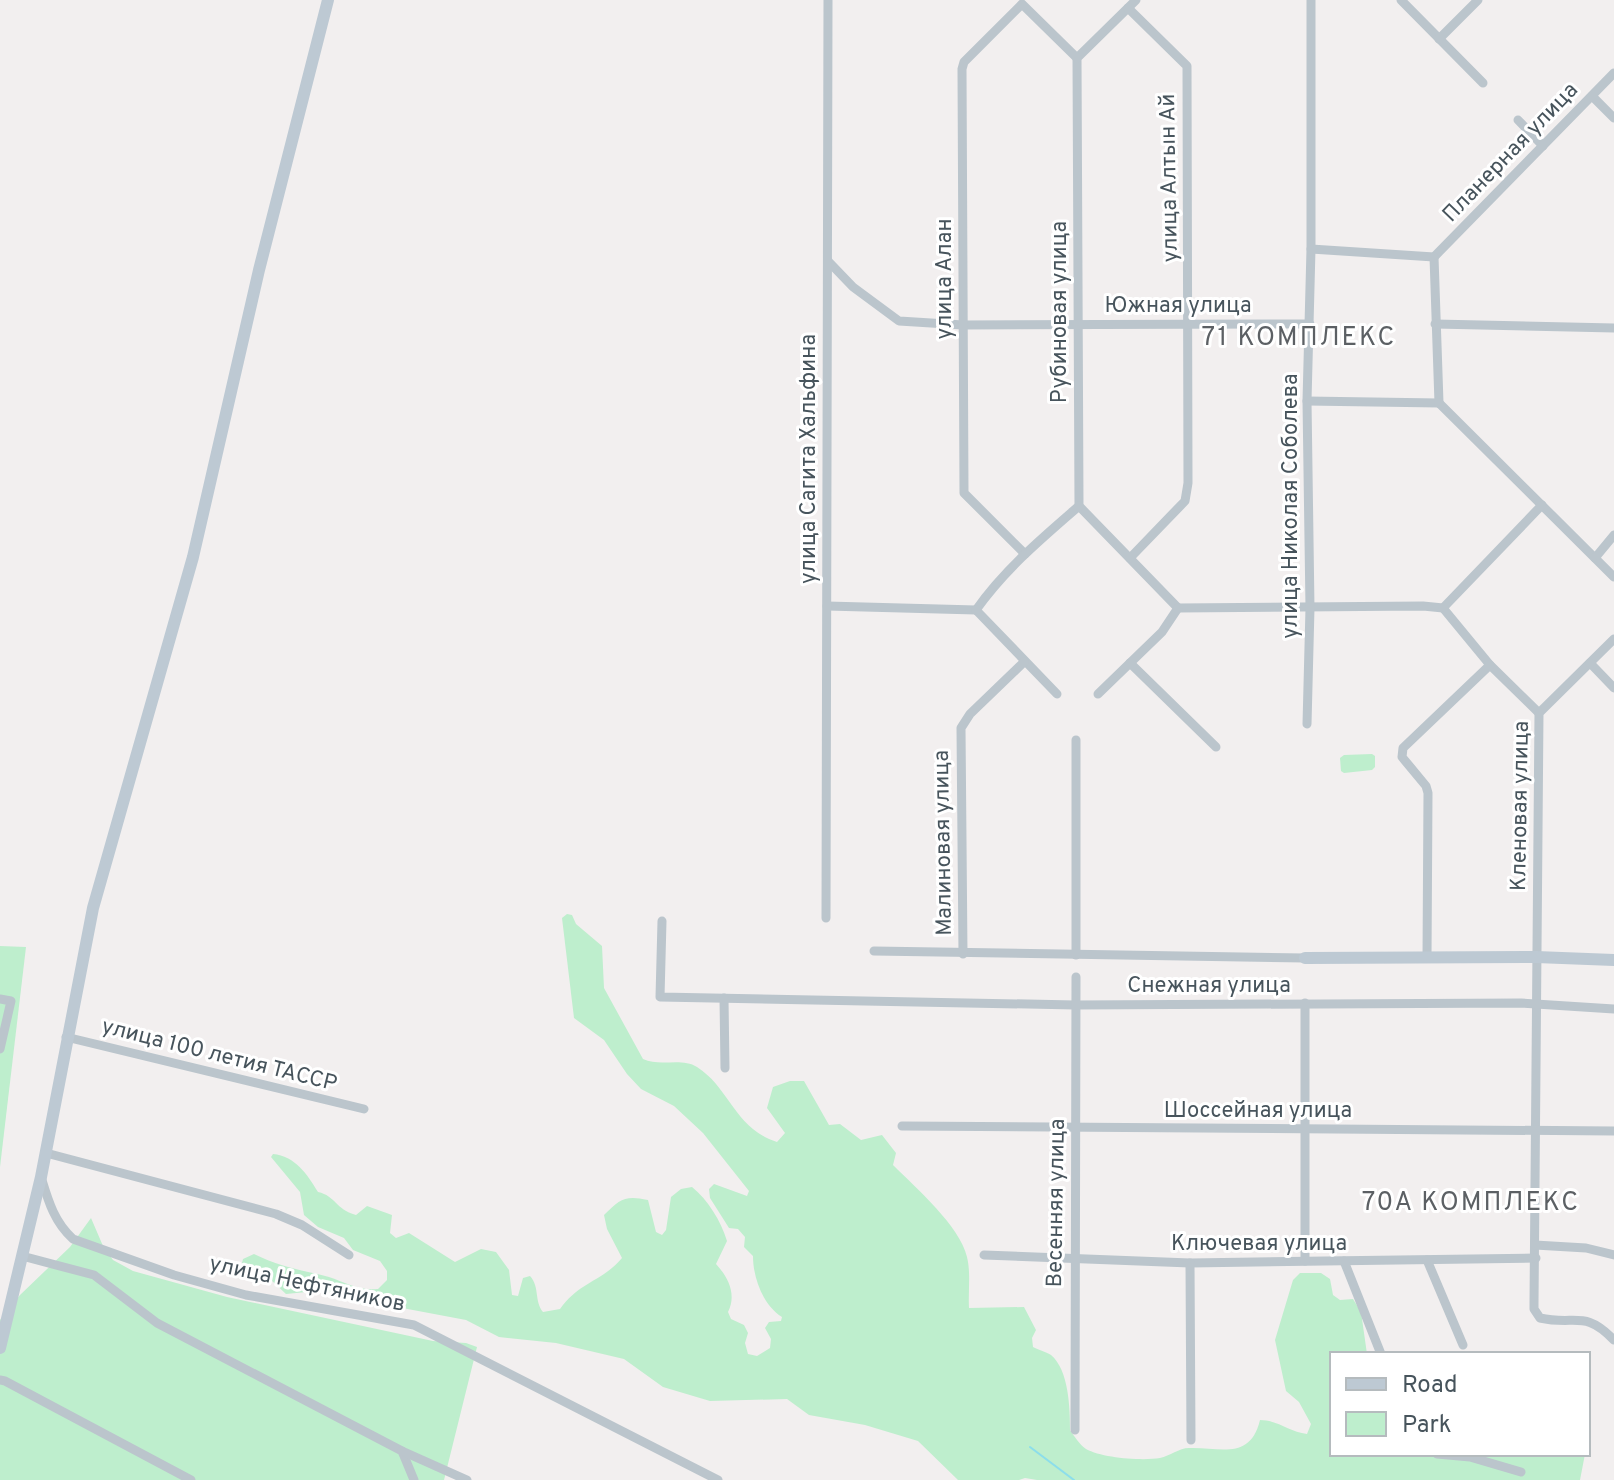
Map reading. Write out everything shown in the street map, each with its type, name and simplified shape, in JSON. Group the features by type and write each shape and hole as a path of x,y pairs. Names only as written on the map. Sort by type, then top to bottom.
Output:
{"street":[{"path":"0,1348 41,1177 93,908 193,557 259,270 328,0"},
{"name":"улица Сагита Хальфина","path":"826,918 828,0"},
{"name":"улица Николая Соболева","path":"1307,724 1311,0"},
{"path":"1401,0 1483,83"},
{"path":"1439,39 1478,0"},
{"name":"улица Алан","path":"1025,554 964,493 962,69 964,62 1022,4 1077,58"},
{"path":"1077,58 1132,4"},
{"name":"улица Алтын Ай","path":"1130,558 1185,501 1188,483 1189,325 1187,66 1132,4"},
{"name":"Рубиновая улица","path":"1077,58 1079,506"},
{"name":"Планерная улица","path":"1434,257 1614,73"},
{"path":"1592,96 1614,118"},
{"path":"1518,120 1543,146"},
{"path":"1311,249 1434,257 1439,403 1614,577"},
{"name":"Южная улица","path":"828,261 853,287 899,321 963,325 1310,324"},
{"path":"1435,324 1614,328"},
{"path":"1307,401 1439,403"},
{"path":"1443,608 1542,505"},
{"path":"976,610 1025,554 1079,506 1178,608 1443,608 1490,665 1539,713"},
{"path":"1595,558 1614,535"},
{"path":"827,606 976,610 1057,694"},
{"path":"1098,694 1162,632 1178,608"},
{"name":"Кленовая улица","path":"1614,639 1539,713 1534,1303 1537,1314 1545,1319 1586,1319 1603,1328 1614,1340"},
{"name":"Малиновая улица","path":"963,954 961,728 970,714 1024,662"},
{"path":"1130,663 1216,747"},
{"path":"1590,663 1614,688"},
{"path":"1427,957 1428,793 1426,786 1402,757 1403,748 1490,665"},
{"path":"1076,740 1076,955"},
{"name":"Снежная улица","path":"662,921 660,997 1075,1005 1536,1004 1614,1009"},
{"path":"874,951 1614,960"},
{"name":"Весенняя улица","path":"1075,1430 1076,977"},
{"path":"724,998 725,1068"},
{"path":"0,999 11,1001 0,1049"},
{"path":"1305,1003 1305,1261"},
{"name":"улица 100 летия ТАССР","path":"66,1037 364,1109"},
{"name":"Шоссейная улица","path":"902,1126 1614,1131"},
{"path":"46,1153 276,1214 302,1225 349,1255"},
{"name":"улица Нефтяников","path":"41,1177 51,1209 73,1239 174,1275 246,1295 414,1325 718,1480"},
{"path":"1535,1245 1586,1248 1614,1255"},
{"name":"Ключевая улица","path":"984,1255 1190,1263 1536,1262"},
{"path":"22,1256 94,1275 157,1323 402,1451 467,1480"},
{"path":"1427,1260 1463,1345"},
{"path":"1344,1261 1380,1352"},
{"path":"1190,1263 1191,1440"},
{"path":"0,1380 191,1480"},
{"path":"402,1451 414,1480"},
{"path":"1459,1456 1521,1472"},
{"path":"692,1480 697,1470"}],"green space":[{"path":"1344,755 1375,756 1375,767 1372,770 1341,771 1340,758"},
{"path":"572,915 576,924 602,946 604,988 643,1059 697,1067 717,1086 741,1118 763,1136 777,1142 785,1133 767,1108 773,1087 790,1081 804,1081 829,1125 840,1124 861,1140 882,1135 896,1153 893,1165 936,1208 963,1245 969,1269 969,1308 1024,1307 1036,1330 1032,1338 1033,1347 1051,1355 1062,1370 1070,1430 1086,1449 1112,1457 1143,1459 1160,1458 1185,1448 1232,1449 1249,1442 1260,1420 1307,1434 1311,1424 1299,1402 1286,1391 1275,1340 1293,1280 1300,1273 1321,1273 1330,1279 1333,1295 1340,1300 1353,1299 1361,1312 1367,1352 1330,1352 1330,1456 1585,1456 1580,1480 958,1480 918,1441 865,1425 809,1415 787,1399 710,1401 663,1387 624,1359 556,1343 499,1337 466,1320 397,1307 360,1304 327,1290 286,1294 270,1279 253,1278 241,1267 243,1259 254,1254 359,1288 378,1289 387,1280 387,1271 380,1261 353,1250 344,1238 318,1227 304,1215 300,1192 271,1157 273,1154 294,1162 318,1192 329,1196 349,1212 356,1215 367,1206 392,1215 390,1233 396,1238 409,1233 455,1262 481,1249 496,1252 509,1270 512,1295 518,1296 523,1278 530,1276 543,1312 560,1309 575,1293 622,1258 607,1229 604,1215 614,1205 628,1198 648,1200 656,1232 662,1235 666,1230 671,1197 681,1189 692,1187 713,1211 727,1241 716,1264 730,1286 732,1299 728,1312 731,1319 744,1325 748,1333 745,1343 748,1354 757,1356 770,1348 771,1339 765,1328 769,1322 781,1321 782,1317 769,1306 760,1290 753,1256 744,1247 745,1237 738,1229 729,1228 710,1198 709,1189 714,1184 747,1196 749,1191 703,1133 674,1106 641,1089 604,1040 574,1018 562,918"},
{"path":"0,946 26,947 0,1167"},
{"path":"91,1218 113,1260 133,1271 227,1297 433,1341 466,1343 477,1347 444,1480 0,1480 0,1320 20,1295 70,1247"}],"waterway":[{"path":"1030,1447 1074,1480"}],"district":[{"name":"71 КОМПЛЕКС","path":"1299,338"},
{"name":"70А КОМПЛЕКС","path":"1471,1203"}]}
